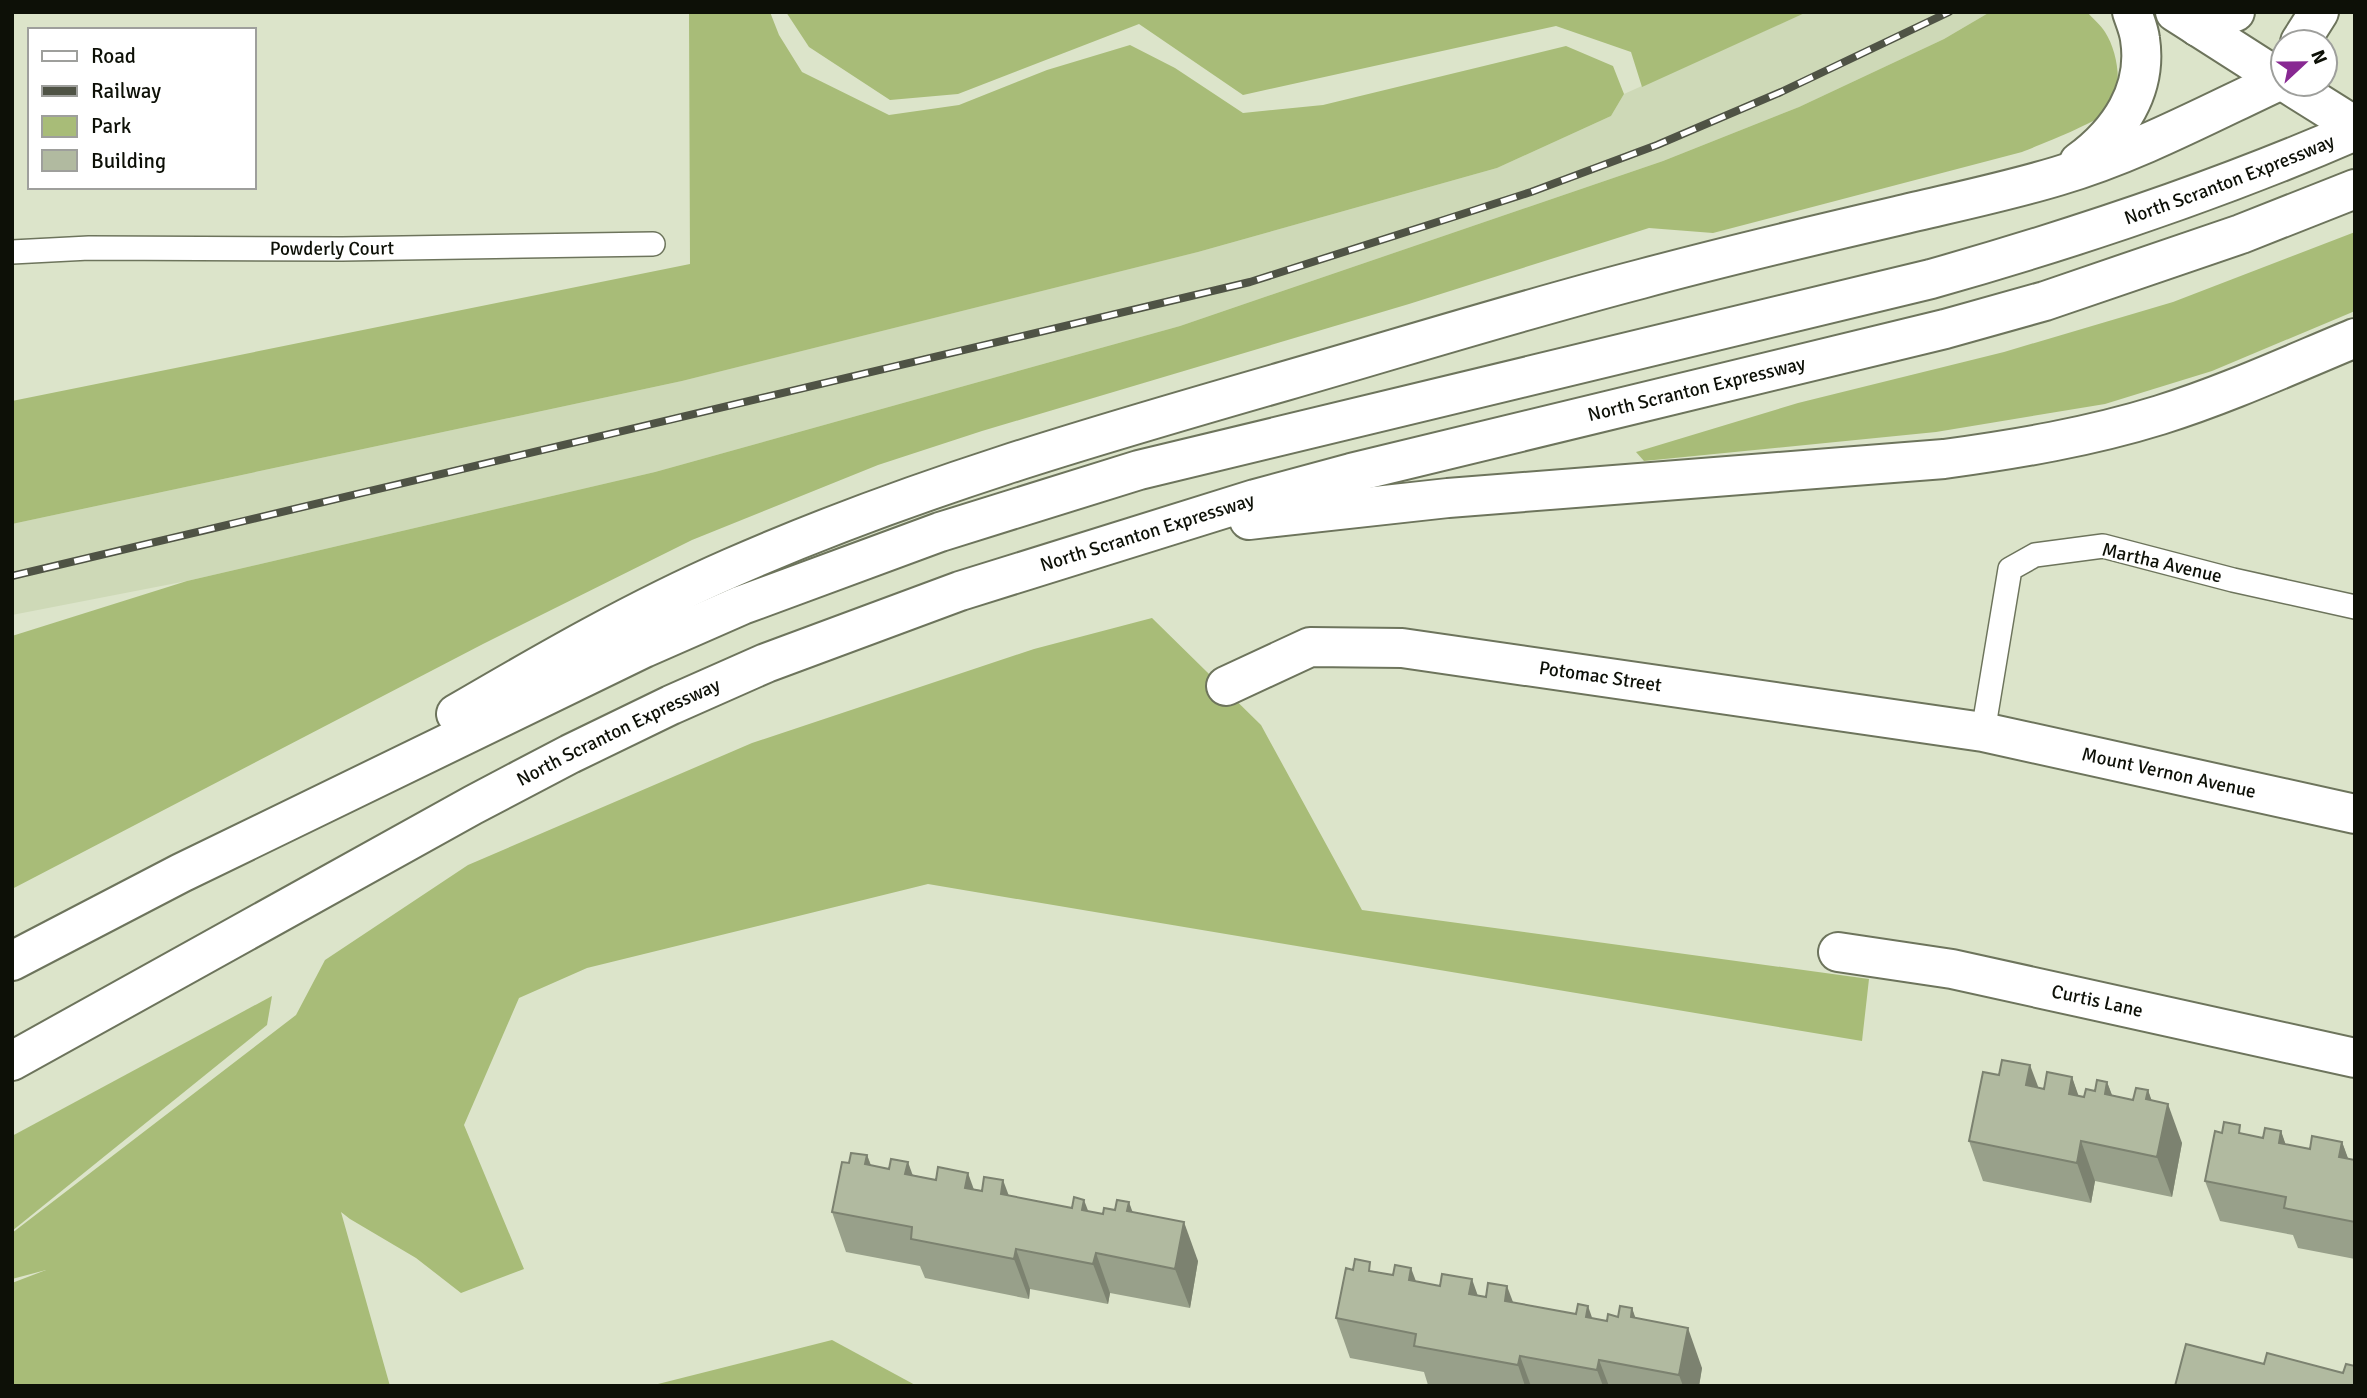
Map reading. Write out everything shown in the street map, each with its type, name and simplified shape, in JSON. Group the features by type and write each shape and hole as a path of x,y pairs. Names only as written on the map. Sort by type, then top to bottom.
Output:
{"main road":[{"path":"2059,176 2109,136 2126,114 2136,93 2141,63 2140,39 2132,12"},
{"path":"2186,20 2235,12"},
{"path":"2309,28 2319,12"},
{"path":"2186,20 2269,71"},
{"path":"181,873 562,652 642,610 814,532 909,496 1111,430 1620,284 2059,176 2151,141 2269,87"},
{"path":"2310,98 2355,129"},
{"name":"North Scranton Expressway","path":"12,961 181,873 644,648 742,606 940,531 1139,470 1931,279 2029,251 2214,190 2355,129"},
{"name":"North Scranton Expressway","path":"12,1061 570,754 766,663 924,604 1059,559 1255,499 1351,473 2007,312 2242,234 2351,190"},
{"path":"1156,531 1447,498 1944,459 2015,450 2090,435 2160,415 2231,390 2355,338"},
{"name":"Potomac Street","path":"1226,686 1310,647 1402,648 1983,732"},
{"name":"Mount Vernon Avenue","path":"1983,732 2355,814"},
{"name":"Curtis Lane","path":"1838,952 1952,969 2355,1058"}],"lane":[{"name":"Powderly Court","path":"12,252 89,248 342,249 653,244"},
{"name":"Martha Avenue","path":"1983,732 2010,569 2035,555 2103,546 2233,580 2355,607"}],"shaded area":[{"path":"1807,12 1990,12 1944,39 1799,107 1663,161 1180,326 655,472 187,581 12,615 12,524 682,381 1198,252 1497,168 1611,116 1624,94"}],"green space":[{"path":"689,12 770,12 779,35 802,72 889,115 959,105 1047,70 1130,45 1175,68 1243,113 1323,105 1566,46 1613,66 1624,94 1611,116 1497,168 1198,252 682,381 12,524 12,401 690,264"},
{"path":"786,12 1807,12 1642,87 1631,52 1556,26 1243,95 1139,24 958,94 890,100 809,47"},
{"path":"1990,12 2087,12 2110,40 2116,60 2117,92 2109,110 2082,127 2022,152 1713,233 1649,228 1409,304 982,431 878,465 692,540 483,644 12,889 12,636 187,581 655,472 1180,326 1663,161 1799,107 1944,39"},
{"path":"2355,232 2355,311 2212,371 2105,404 1936,432 1644,461 1636,452 1798,403 2004,352 2173,302"},
{"path":"1152,618 1261,725 1362,910 1869,979 1862,1041 928,884 587,968 519,998 464,1125 524,1269 461,1293 416,1258 341,1212 390,1386 12,1386 12,1283 46,1270 12,1279 12,1233 296,1015 325,960 468,865 752,743 1034,649"},
{"path":"272,996 267,1025 12,1231 12,1136"},
{"path":"832,1340 917,1386 650,1386"}],"building":[{"path":"2002,1060 2030,1065 2026,1085 2044,1089 2047,1072 2072,1077 2069,1094 2084,1097 2086,1089 2095,1091 2097,1080 2107,1082 2105,1094 2133,1100 2136,1088 2148,1090 2146,1099 2168,1104 2157,1157 2081,1141 2077,1163 1969,1141 1983,1072 1999,1075"},
{"path":"2224,1122 2240,1125 2239,1133 2263,1138 2265,1128 2281,1131 2279,1143 2310,1149 2312,1136 2342,1142 2339,1157 2355,1160 2355,1222 2284,1208 2286,1197 2205,1181 2215,1131 2222,1133"},
{"path":"851,1153 867,1155 865,1164 889,1169 891,1159 908,1162 905,1174 936,1180 938,1167 968,1173 965,1188 982,1191 984,1177 1003,1180 1001,1194 1072,1208 1074,1197 1084,1200 1082,1210 1103,1214 1104,1208 1115,1210 1117,1200 1129,1202 1127,1211 1184,1222 1175,1269 1096,1253 1093,1264 1016,1249 1014,1259 911,1239 912,1227 832,1212 842,1162 849,1163"},
{"path":"1355,1259 1370,1262 1369,1271 1393,1275 1395,1265 1411,1268 1409,1280 1440,1286 1442,1274 1472,1279 1469,1294 1486,1297 1488,1283 1507,1286 1505,1301 1576,1314 1578,1304 1588,1306 1586,1317 1607,1321 1608,1314 1618,1317 1620,1306 1632,1308 1631,1317 1688,1328 1679,1375 1599,1360 1597,1370 1520,1356 1518,1365 1414,1346 1416,1334 1336,1318 1346,1268 1353,1270"},
{"path":"2186,1344 2264,1364 2267,1353 2343,1373 2346,1364 2355,1366 2355,1386 2175,1386"}],"railway":[{"path":"12,576 1250,282 1531,192 1657,145 1781,92 1949,12"}]}
